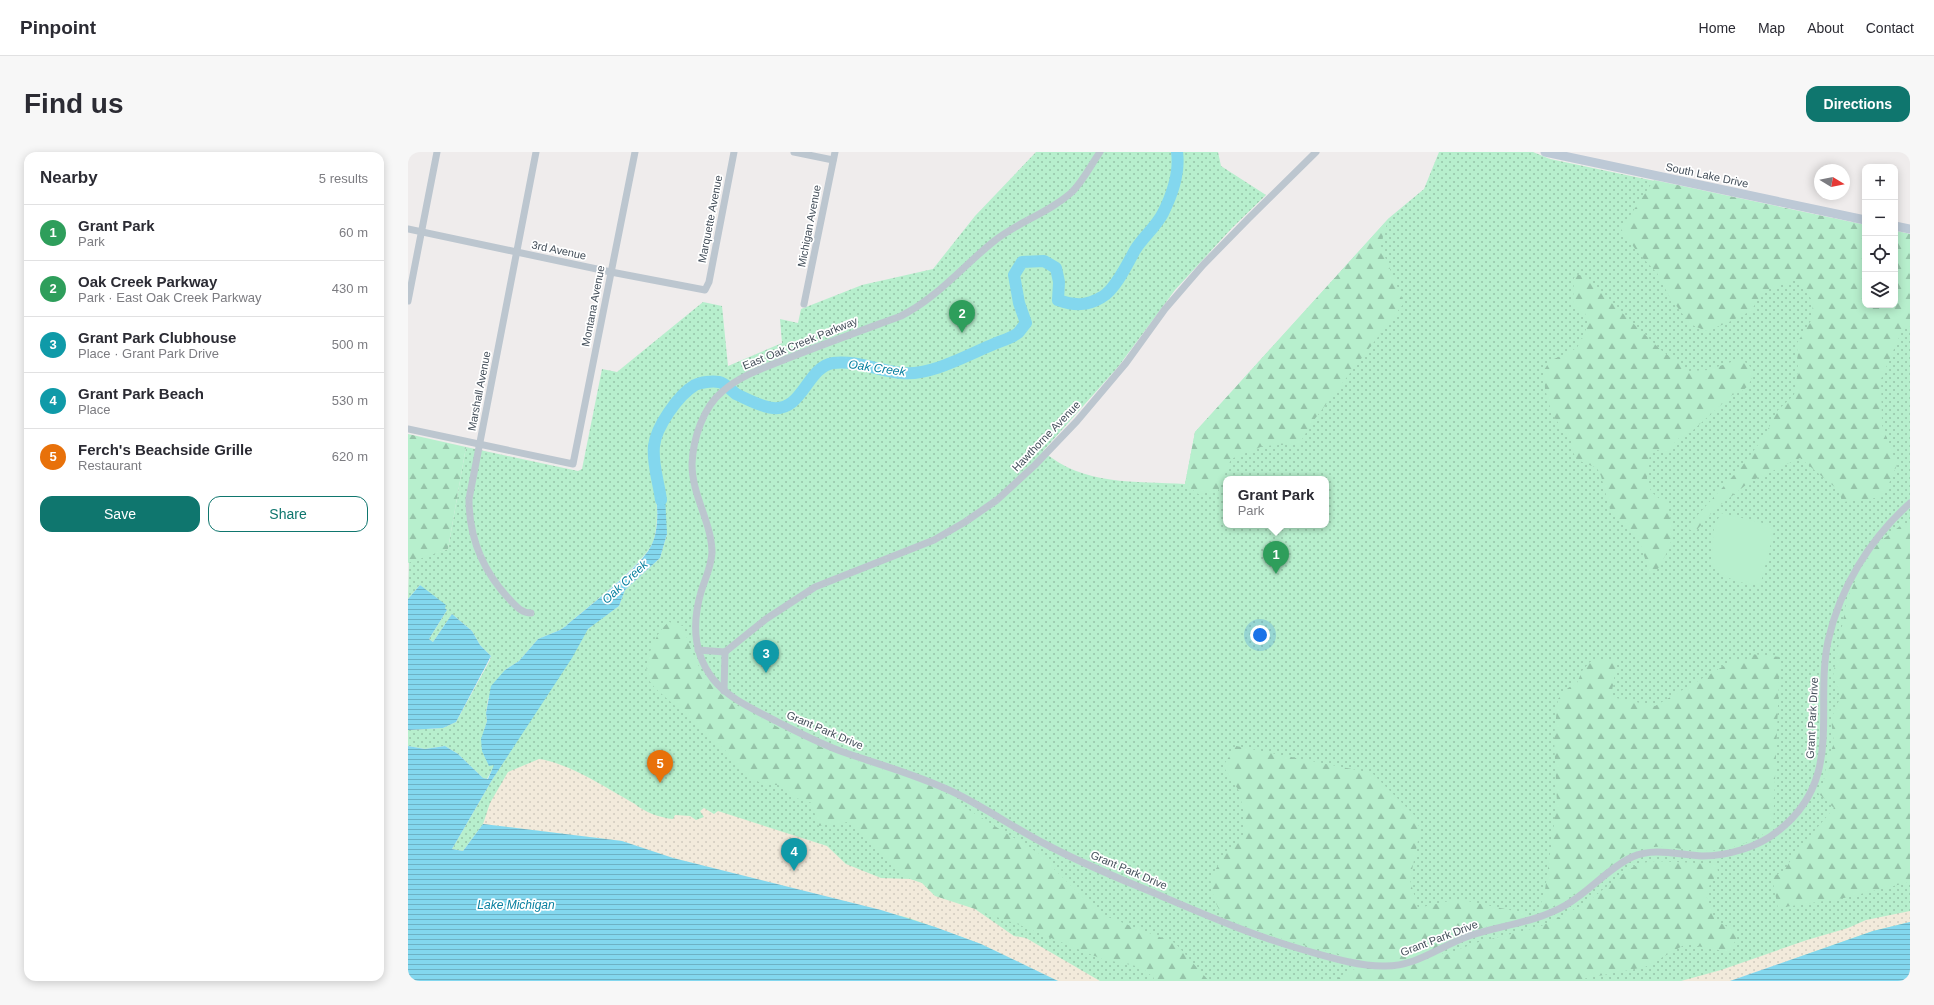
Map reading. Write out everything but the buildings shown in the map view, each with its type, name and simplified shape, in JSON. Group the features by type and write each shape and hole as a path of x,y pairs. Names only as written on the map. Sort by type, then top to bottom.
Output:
{"street":[{"path":"408,301 437,152"},
{"name":"Marshall Avenue","path":"531,613 520,610 497,585 480,558 471,527 469,499 536,152"},
{"name":"Montana Avenue","path":"480,445 573,464 635,152"},
{"name":"Marquette Avenue","path":"706,290 734,152"},
{"path":"794,152 833,160"},
{"name":"Michigan Avenue","path":"804,304 835,152"},
{"name":"East Oak Creek Parkway","path":"724,691 713,680 698,650 695,619 711,562 712,546 693,482 693,449 696,437 707,412 720,392 737,381 767,367 901,316 922,305 994,241 1011,229 1055,205 1068,195 1083,178 1100,152"},
{"name":"Hawthorne Avenue","path":"725,652 766,619 815,587 934,540 997,500 1035,466 1077,421 1126,363 1165,309 1203,265 1316,152"},
{"name":"South Lake Drive","path":"1547,152 1862,219"},
{"path":"1898,227 1910,229"},
{"name":"3rd Avenue","path":"408,229 611,272 706,290"},
{"path":"408,429 480,445"},
{"name":"Grant Park Drive","path":"724,691 749,707 829,746 938,785 991,811 1044,844 1236,928 1279,943 1364,964 1389,966 1404,964 1474,934 1518,924 1541,917 1563,907 1630,858 1655,852 1702,856 1720,854 1742,849 1777,832 1800,808 1811,791 1819,772 1823,754 1825,661 1831,632 1844,593 1858,565 1874,541 1891,520 1910,503"},
{"path":"698,650 725,652 724,691"}],"green space":[{"path":"1036,152 1218,152 1221,166 1266,195 1232,228 1175,290 1118,367 1043,451 1058,462 1092,476 1110,480 1185,484 1195,432 1389,218 1424,189 1439,152 1533,152 1550,159 1862,224 1862,308 1898,308 1898,232 1910,234 1910,922 1761,969 1730,981 1058,981 981,944 881,910 673,858 622,841 483,824 463,851 452,849 492,780 588,629 619,606 625,590 660,558 667,534 655,484 657,521 653,542 648,551 627,573 566,626 538,639 519,661 505,670 488,699 486,713 487,721 484,730 495,765 487,779 483,778 458,754 445,746 425,749 408,746 408,730 443,728 456,722 491,656 480,645 472,631 452,614 433,642 429,639 447,610 420,585 408,599 409,561 448,549 466,447 578,471 582,469 602,369 617,372 703,302 722,306 728,366 782,343 780,319 798,323 801,309 862,285 933,269 975,216"},
{"path":"1654,180 1862,224 1862,308 1898,308 1898,232 1910,234 1910,327 1904,326 1881,379 1882,425 1897,465 1883,497 1843,502 1837,489 1800,458 1751,481 1714,510 1695,532 1686,528 1742,466 1764,437 1778,410 1794,395 1798,370 1797,343 1812,319 1813,301 1796,280 1763,291 1751,311 1727,323 1706,331 1690,324 1669,296 1657,273 1638,253 1621,229"},
{"path":"1389,218 1380,245 1404,303 1314,420 1299,444 1263,446 1231,459 1218,491 1198,494 1185,484 1195,432"},
{"path":"1577,275 1583,275 1661,350 1689,371 1708,370 1737,360 1747,363 1752,369 1752,378 1748,386 1741,392 1732,395 1691,432 1676,440 1670,453 1657,450 1651,452 1647,469 1647,480 1651,491 1668,505 1672,532 1672,538 1668,551 1655,571 1649,571 1640,543 1630,529 1611,513 1601,476 1597,468 1577,460 1572,450 1571,441 1552,414 1545,389 1544,370 1550,361 1577,348 1588,325 1585,313 1576,311 1573,304 1574,278"},
{"path":"408,434 466,447 448,549 408,563"},
{"path":"1721,513 1771,525 1774,531 1760,586 1739,582 1721,575 1711,561 1714,527"},
{"path":"1904,523 1910,525 1910,882 1844,898 1778,908 1772,877 1784,871 1794,855 1834,808 1818,793 1823,783 1827,762 1834,743 1831,719 1841,696 1833,676 1847,599 1861,568 1878,543"},
{"path":"669,622 683,626 693,654 704,675 718,692 730,701 788,732 836,753 868,765 913,778 941,790 956,802 1048,859 1054,869 1100,914 1175,943 1209,981 1153,981 1154,978 1141,967 1102,959 1017,924 935,896 922,883 910,879 900,871 848,822 818,826 812,803 796,798 788,790 778,785 765,785 749,777 736,767 727,752 650,682 647,677 647,662 649,654 656,638 664,626"},
{"path":"1751,654 1780,657 1773,828 1757,838 1741,845 1714,851 1697,851 1663,847 1638,850 1618,860 1570,897 1538,913 1545,890 1557,803 1554,737 1558,699 1568,688 1577,683 1582,671 1590,662 1598,660 1615,660 1616,667 1611,697 1655,706 1734,660 1750,660"},
{"path":"1236,746 1372,773 1416,817 1420,830 1410,880 1418,908 1458,899 1524,913 1521,920 1492,925 1458,936 1443,950 1442,953 1445,955 1475,943 1539,927 1586,903 1629,869 1642,863 1655,861 1717,864 1718,873 1710,884 1706,895 1715,920 1735,931 1737,938 1729,952 1686,944 1645,967 1572,981 1334,981 1348,971 1358,968 1342,955 1288,941 1223,918 1214,899 1210,878 1227,852 1244,838 1245,818 1239,791 1223,766"}],"sand":[{"path":"539,759 551,761 575,771 601,784 643,810 658,816 673,819 675,815 690,816 696,820 704,817 700,811 704,808 714,814 718,811 827,846 846,864 881,878 910,879 922,883 935,896 975,909 1014,936 1026,938 1100,981 1058,981 981,944 909,918 673,858 622,841 483,824 490,803 508,772"},
{"path":"1910,911 1910,922 1873,931 1730,981 1681,981 1721,970 1807,940 1848,928 1866,920"}],"water":[{"name":"Lake Michigan","path":"655,484 660,485 665,495 667,534 660,558 625,590 619,606 588,629 572,658 492,780 452,849 463,851 483,824 622,841 673,858 881,910 935,927 981,944 1058,981 408,981 408,746 425,749 445,746 458,754 483,778 488,779 494,765 489,766 482,751 481,739 487,721 486,713 491,686 505,670 519,661 538,639 566,626 626,575 647,553 655,537 657,522"},
{"path":"420,585 446,605 445,608 447,610 429,639 433,642 452,614 472,631 480,645 491,656 456,722 443,728 408,730 408,599"},
{"path":"1910,922 1910,981 1730,981 1873,931"}],"waterway":[{"name":"Oak Creek","path":"661,500 654,460 654,446 656,438 663,421 669,412 682,396 695,385 707,382 721,383 726,385 736,394 759,404 773,408 783,407 791,403 817,372 824,366 833,363 842,362 859,364 902,373 925,371 949,364 1013,336 1018,333 1026,323 1019,303 1014,275 1022,262 1044,261 1056,268 1059,282 1058,300 1081,304 1091,302 1107,294 1125,269 1135,250 1157,223 1163,213 1176,176 1178,160 1177,152"}],"place":[{"name":"Oak Creek Parkway","path":"962,333"},
{"name":"Grant Park","path":"1276,574"},
{"name":"Grant Park Clubhouse","path":"766,673"},
{"name":"Ferch's Beachside Grille","path":"660,783"},
{"name":"Grant Park Beach","path":"794,871"}]}
